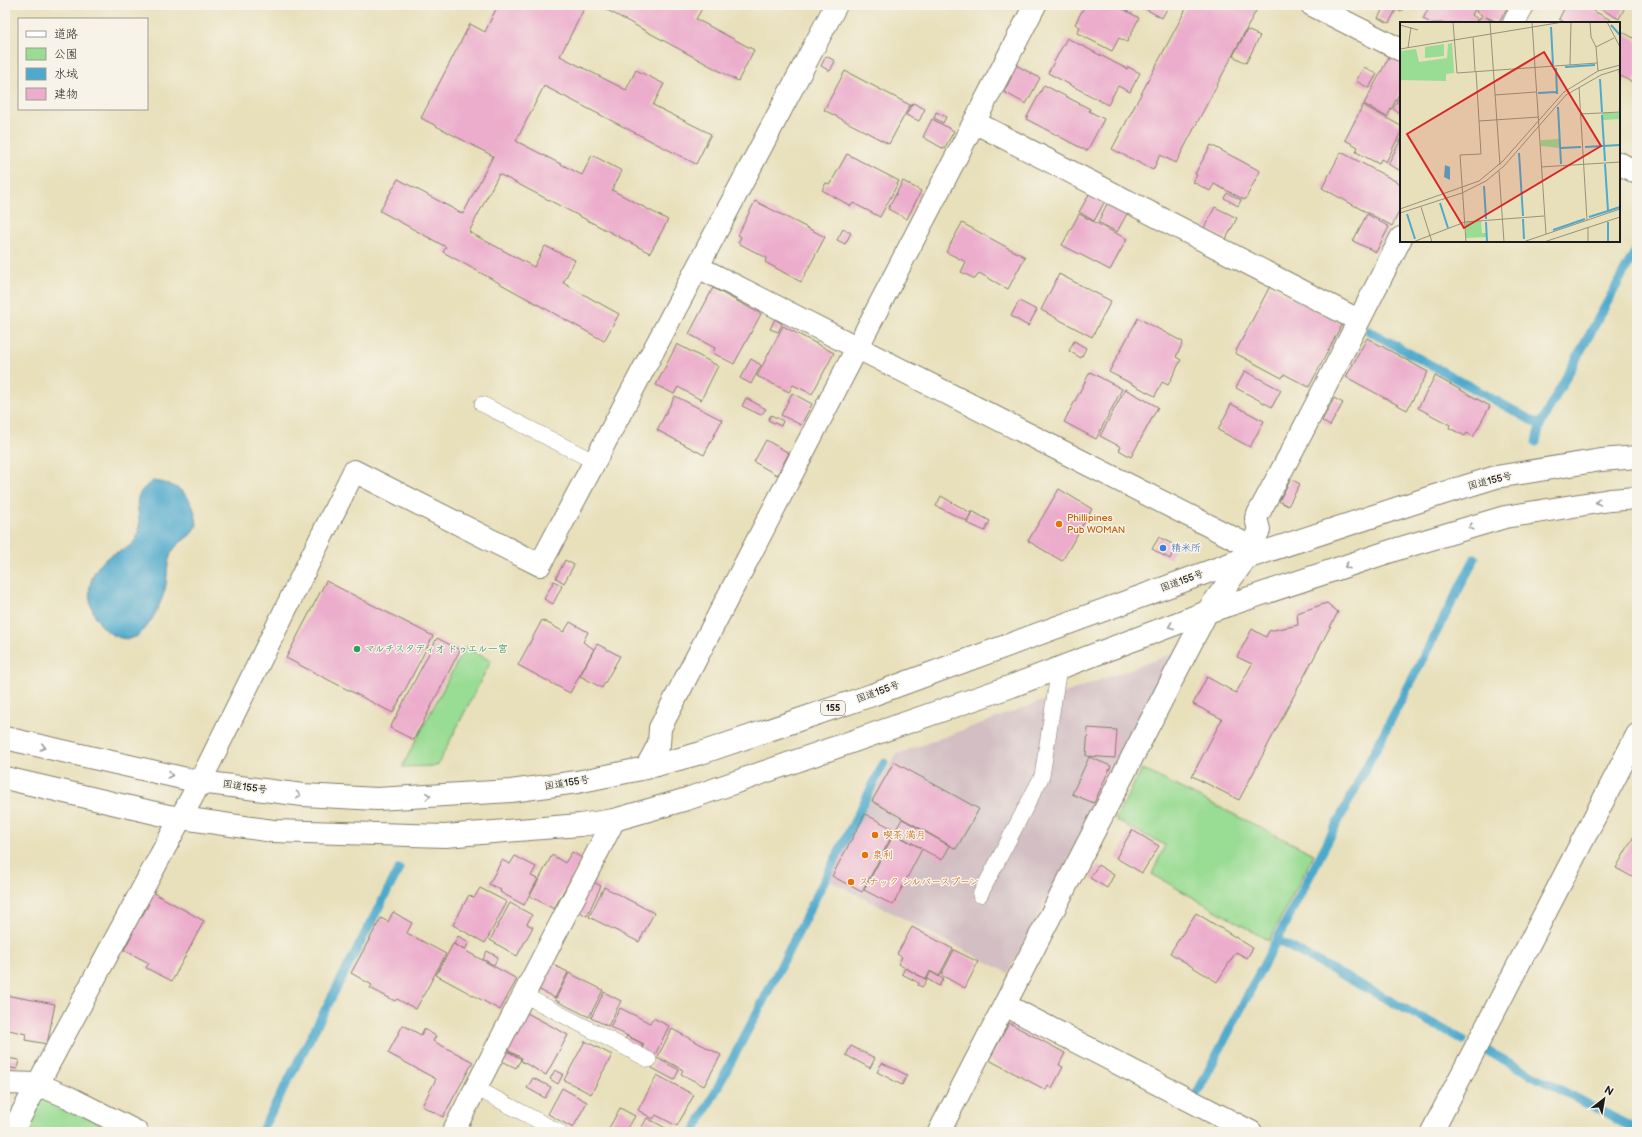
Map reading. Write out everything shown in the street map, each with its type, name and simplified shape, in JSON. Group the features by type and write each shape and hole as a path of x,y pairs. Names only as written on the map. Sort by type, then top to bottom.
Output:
{"main road":[{"path":"12,1132 182,818 354,471 540,566 836,5"},
{"path":"646,768 659,744 660,728 1035,5"},
{"path":"1312,5 1400,49"},
{"path":"1514,22 1523,5"},
{"path":"974,122 1358,320"},
{"path":"1620,164 1637,173"},
{"path":"940,1132 1207,612 1249,553 1259,530 1256,518 1300,436 1400,240"},
{"path":"698,267 857,347 1249,553"},
{"name":"国道155号","path":"5,738 200,782 302,795 377,799 511,791 577,782 646,768 701,753 872,695 1249,553 1496,477 1601,460 1637,457"},
{"path":"5,778 168,816 273,831 445,836 580,825 614,820 687,799 1012,686 1207,612 1394,550 1505,517 1610,500 1637,498"},
{"path":"1432,1132 1635,746"},
{"path":"453,1132 614,820"},
{"path":"1005,1005 1251,1132"},
{"path":"5,1083 37,1084 68,1097 137,1132"}],"lane":[{"path":"482,404 595,462"},
{"path":"980,895 1042,776 1058,668"},
{"path":"524,995 649,1060"},
{"path":"476,1088 559,1132"}],"shaded area":[{"path":"1177,652 1008,973 827,879 897,754"}],"green space":[{"path":"465,647 491,661 437,766 402,767"},
{"path":"1142,769 1314,854 1269,941 1152,874 1165,845 1115,820"},
{"path":"44,1094 118,1132 23,1132"}],"water":[{"path":"153,481 171,485 184,494 193,507 197,525 192,533 177,546 171,554 168,563 166,585 158,609 140,634 126,639 109,633 97,619 92,609 90,589 96,570 102,562 113,554 130,546 135,540 139,531 137,502 139,495 144,488"}],"building":[{"path":"498,5 586,5 560,56 626,90 636,70 664,84 653,105 711,134 696,164 544,86 516,141 582,175 592,155 622,171 612,190 668,220 650,253 499,174 469,232 534,267 545,246 575,260 563,283 619,314 604,341 443,252 446,247 380,211 398,179 463,214 493,156 421,118 470,24 485,32"},
{"path":"598,5 704,5 696,19 754,50 738,81"},
{"path":"1085,5 1116,5 1139,18 1127,42 1119,38 1112,51 1077,33 1080,27 1075,24"},
{"path":"1138,5 1169,5 1162,18"},
{"path":"1188,5 1259,5 1176,163 1160,155 1153,170 1112,149"},
{"path":"1385,5 1396,10 1389,23 1378,18"},
{"path":"1388,5 1405,5 1401,12"},
{"path":"1430,5 1477,5 1472,15 1478,19 1477,22 1429,22 1423,19"},
{"path":"1479,5 1508,6 1500,22 1486,17 1493,22 1478,22 1482,15 1476,12"},
{"path":"1566,5 1582,5 1611,20 1610,22 1564,22 1559,19"},
{"path":"1594,5 1626,5 1619,19"},
{"path":"1247,30 1260,36 1246,63 1233,56"},
{"path":"1620,31 1637,40 1637,76 1633,83 1621,76 1620,78"},
{"path":"1067,38 1127,69 1128,67 1140,73 1130,92 1118,86 1108,105 1048,73"},
{"path":"1390,55 1400,60 1400,92 1387,117 1364,104"},
{"path":"826,56 835,61 830,71 821,66"},
{"path":"1012,63 1040,78 1026,104 1004,92 1012,76 1006,73"},
{"path":"1364,67 1377,74 1369,88 1356,81"},
{"path":"845,71 910,105 889,144 824,110"},
{"path":"1044,85 1090,109 1089,111 1104,119 1087,151 1026,119"},
{"path":"1400,96 1400,113 1393,109"},
{"path":"913,103 925,109 919,121 906,115"},
{"path":"1363,105 1400,125 1400,134 1386,162 1381,159 1379,164 1356,152 1358,147 1345,140"},
{"path":"936,112 946,117 943,123 934,118"},
{"path":"932,119 954,131 944,149 923,137"},
{"path":"1400,141 1400,170 1388,164"},
{"path":"1211,145 1260,171 1245,200 1214,184 1210,191 1193,182 1197,175 1195,174"},
{"path":"1341,152 1400,183 1400,210 1392,226 1322,188"},
{"path":"847,154 899,181 880,217 853,203 851,206 822,190 826,183 830,184"},
{"path":"903,181 921,191 907,219 888,209"},
{"path":"1090,193 1105,201 1094,221 1079,212"},
{"path":"1227,193 1241,200 1238,206 1224,198"},
{"path":"755,201 825,237 801,282 765,262 767,258 738,243 741,237 738,235"},
{"path":"1108,202 1128,212 1117,232 1098,222"},
{"path":"1215,207 1237,218 1226,239 1204,228"},
{"path":"1079,214 1127,239 1110,270 1062,245"},
{"path":"1367,214 1389,227 1376,252 1353,241"},
{"path":"962,223 1025,257 1008,289 979,273 975,279 961,272 966,262 946,252"},
{"path":"843,229 851,233 845,244 837,240"},
{"path":"1059,274 1111,301 1092,337 1041,310"},
{"path":"1270,286 1342,324 1309,387 1284,374 1282,378 1235,353"},
{"path":"713,288 761,314 734,364 713,353 715,348 689,334"},
{"path":"1019,301 1037,310 1028,326 1011,316"},
{"path":"1138,318 1183,342 1176,357 1181,360 1168,385 1162,382 1155,396 1109,372"},
{"path":"775,319 782,324 778,332 770,329"},
{"path":"783,326 834,353 812,394 793,385 789,392 757,376"},
{"path":"1367,338 1428,372 1407,410 1346,377"},
{"path":"1074,341 1086,348 1081,358 1069,351"},
{"path":"677,344 718,366 701,400 678,387 674,394 656,385"},
{"path":"751,359 761,365 751,384 740,378"},
{"path":"1245,371 1281,390 1272,407 1236,388"},
{"path":"1090,372 1122,389 1096,439 1064,422"},
{"path":"1435,376 1490,406 1473,437 1467,433 1465,436 1449,428 1450,425 1418,408"},
{"path":"1125,389 1158,407 1131,457 1119,450 1121,447 1100,436"},
{"path":"792,393 812,404 801,425 781,415"},
{"path":"675,396 722,420 704,455 657,430"},
{"path":"746,398 766,409 761,415 742,406"},
{"path":"1334,398 1343,403 1330,426 1322,421"},
{"path":"1231,404 1264,421 1250,447 1218,430"},
{"path":"771,415 783,421 781,426 768,420"},
{"path":"766,440 789,453 777,475 754,462"},
{"path":"1291,479 1300,484 1288,506 1279,501"},
{"path":"1059,489 1092,509 1062,561 1028,541"},
{"path":"941,496 971,513 967,521 936,506"},
{"path":"972,511 990,521 985,531 967,523"},
{"path":"1159,537 1176,546 1170,559 1152,549"},
{"path":"565,560 574,565 564,583 556,578"},
{"path":"326,581 433,636 393,713 286,658"},
{"path":"554,581 562,586 553,604 544,599"},
{"path":"1327,603 1338,612 1239,800 1192,776 1222,719 1193,704 1207,677 1236,693 1252,664 1237,657 1252,629 1266,637 1269,631 1298,625 1297,613"},
{"path":"542,620 564,632 570,622 588,632 583,642 594,649 570,693 518,665"},
{"name":"マルチスタディオ ドゥエル一宮","path":"437,638 460,650 414,740 390,728"},
{"path":"597,644 620,656 602,688 580,676"},
{"path":"1088,728 1117,730 1115,758 1086,756"},
{"path":"1089,757 1111,766 1094,803 1072,794"},
{"path":"894,762 979,809 956,849 872,801"},
{"path":"865,814 895,830 862,892 832,876"},
{"path":"902,819 950,846 942,860 922,849 893,905 864,890 894,834 921,848 894,833"},
{"path":"1132,830 1159,846 1142,873 1116,858"},
{"path":"1637,831 1637,878 1636,879 1616,868"},
{"path":"572,852 582,858 554,909 530,896 552,855 565,863"},
{"path":"515,856 536,867 531,876 538,879 524,905 500,892 501,890 489,884 502,860 510,864"},
{"path":"1098,865 1114,875 1107,888 1090,878"},
{"path":"590,880 601,886 587,916 574,909"},
{"path":"604,887 654,913 639,942 589,917"},
{"path":"480,888 507,902 485,943 453,925 469,895 474,898"},
{"path":"152,892 204,921 172,981 146,968 149,963 124,950 133,933 126,929 134,914 141,918 149,904 146,902"},
{"path":"510,903 532,915 527,924 533,927 517,956 490,940"},
{"path":"393,912 412,923 407,933 446,954 416,1009 397,999 395,1001 370,988 372,985 351,973 381,918 388,922"},
{"path":"1196,913 1253,948 1247,958 1236,952 1217,982 1170,953"},
{"path":"912,927 953,949 939,976 930,971 926,979 898,964 902,957 897,954"},
{"path":"458,936 469,942 465,950 454,944"},
{"path":"453,944 517,979 500,1010 436,975"},
{"path":"954,950 978,962 965,988 941,975"},
{"path":"487,951 498,957 494,965 483,959"},
{"path":"549,963 568,972 555,998 536,988"},
{"path":"905,968 927,980 922,987 918,985 919,983 902,974"},
{"path":"931,972 943,979 939,986 927,979"},
{"path":"569,973 603,990 589,1017 555,1000"},
{"path":"604,992 621,1001 608,1026 591,1018"},
{"path":"5,995 55,1004 47,1044 25,1040 26,1034 5,1029"},
{"path":"620,1008 650,1023 653,1018 669,1026 654,1057 641,1050 644,1044 610,1027"},
{"path":"525,1012 568,1035 546,1075 521,1061 522,1058 505,1049"},
{"path":"1009,1023 1065,1053 1059,1065 1063,1067 1052,1088 1048,1085 1046,1090 989,1060"},
{"path":"403,1025 421,1035 424,1029 436,1036 433,1041 473,1062 443,1117 422,1106 436,1079 388,1053"},
{"path":"672,1029 721,1055 704,1086 681,1074 683,1070 658,1056"},
{"path":"627,1036 643,1044 639,1051 624,1043"},
{"path":"5,1038 9,1039 6,1054 5,1054"},
{"path":"585,1041 612,1055 591,1094 564,1080"},
{"path":"851,1046 875,1058 870,1068 846,1055"},
{"path":"507,1051 521,1059 516,1068 502,1061"},
{"path":"6,1058 19,1060 17,1069 5,1067"},
{"path":"657,1058 679,1070 674,1080 652,1068"},
{"path":"882,1063 907,1075 902,1085 877,1072"},
{"path":"555,1070 563,1074 558,1084 550,1079"},
{"path":"657,1075 694,1095 677,1126 656,1115 653,1119 638,1110"},
{"path":"533,1078 551,1087 545,1098 527,1088"},
{"path":"562,1088 587,1102 573,1128 548,1114"},
{"path":"620,1108 635,1116 626,1132 607,1132"},
{"path":"647,1118 673,1132 639,1132"}],"waterway":[{"path":"1536,442 1540,425 1637,248"},
{"path":"1369,331 1540,425"},
{"path":"1197,1093 1475,558"},
{"path":"694,1132 759,1009 884,763"},
{"path":"261,1132 399,869"},
{"path":"1277,940 1463,1040"},
{"path":"1481,1048 1637,1130"}],"place":[{"name":"Phillipines Pub WOMAN","path":"1059,524"},
{"name":"精米所","path":"1163,548"},
{"name":"マルチスタディオ ドゥエル一宮","path":"357,649"},
{"name":"喫茶 満月","path":"875,835"},
{"name":"泉利","path":"865,855"},
{"name":"スナック シルバースプーン","path":"851,882"}]}
